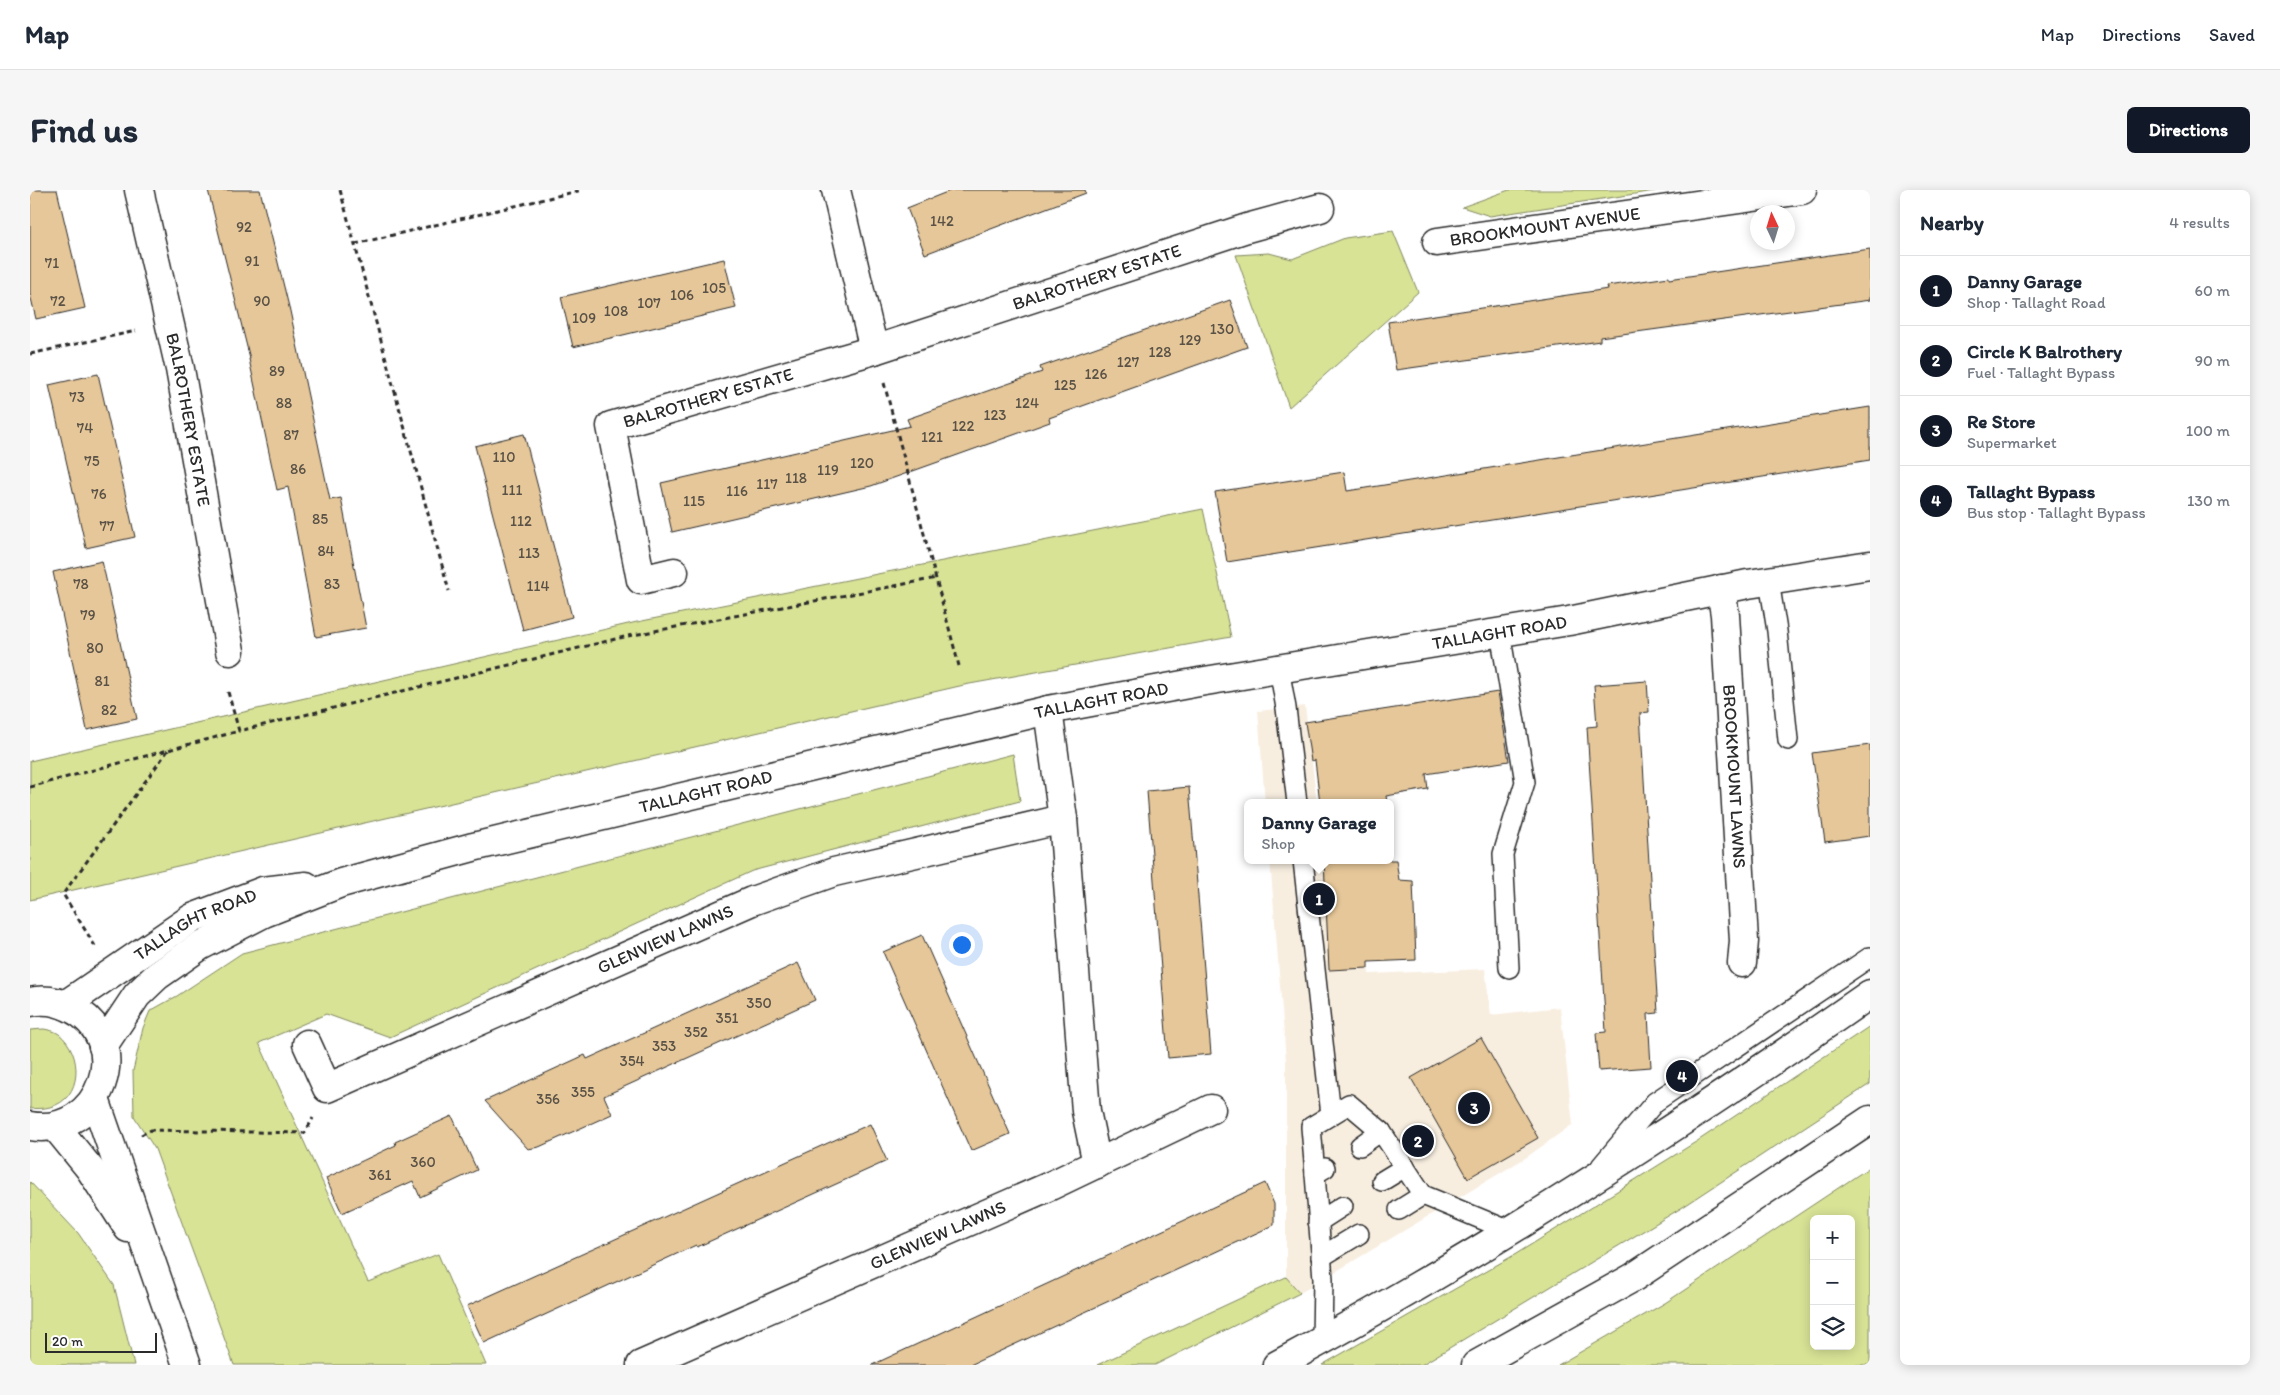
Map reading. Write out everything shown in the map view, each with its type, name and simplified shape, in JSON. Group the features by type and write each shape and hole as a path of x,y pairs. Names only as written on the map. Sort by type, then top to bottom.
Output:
{"street":[{"name":"BALROTHERY ESTATE","path":"138,190 180,369 230,651"},
{"path":"836,190 878,362"},
{"name":"BROOKMOUNT AVENUE","path":"1437,242 1802,190"},
{"name":"BALROTHERY ESTATE","path":"674,572 641,580 611,426 878,362 1248,228 1320,208"},
{"name":"TALLAGHT ROAD","path":"103,1046 137,995 157,976 200,946 264,913 341,883 473,847 1048,710 1279,668 1569,621 1721,589 1870,565"},
{"name":"BROOKMOUNT LAWNS","path":"1721,589 1725,615 1744,941 1742,963"},
{"path":"1048,710 1063,819 1086,1111 1097,1164"},
{"name":"GLENVIEW LAWNS","path":"308,1044 328,1088 752,901 834,872 1063,819"},
{"name":"TALLAGHT ROAD","path":"65,1005 192,918 263,890 341,883"},
{"path":"1277,1365 1322,1341 1510,1231 1794,1047 1870,994"},
{"path":"30,1002 40,1000 65,1005 77,1011 90,1022 103,1046 105,1068 102,1084 95,1099 82,1112 69,1121 43,1126"},
{"path":"95,1099 187,1365"},
{"name":"GLENVIEW LAWNS","path":"641,1365 1097,1164 1211,1109"},
{"path":"1476,1365 1634,1277 1870,1120"},
{"path":"43,1126 90,1169 113,1202 154,1271"}],"lane":[{"path":"1769,581 1777,631 1788,740"},
{"path":"1500,632 1525,782 1503,854 1510,968"},
{"path":"1279,668 1286,708 1297,799"},
{"path":"1303,864 1331,1115"},
{"path":"1587,1182 1655,1102 1870,957"},
{"path":"1322,1341 1324,1288 1318,1222 1320,1171 1311,1127 1349,1104 1381,1131 1423,1196 1510,1231"},
{"path":"1360,1146 1381,1131"},
{"path":"1382,1181 1405,1167"},
{"path":"1399,1210 1423,1196"},
{"path":"1318,1222 1343,1206"},
{"path":"1321,1257 1359,1234"}],"path":[{"path":"340,190 449,590"},
{"path":"355,244 582,190"},
{"path":"30,354 137,331"},
{"path":"878,362 959,666"},
{"path":"30,786 239,730 628,636 937,578"},
{"path":"228,692 239,730"},
{"path":"98,949 89,939 64,894 169,749"},
{"path":"137,1137 150,1130 305,1133"}],"shaded area":[{"path":"1305,706 1317,799 1265,799 1258,711"},
{"path":"1270,864 1363,864 1369,974 1485,969 1491,1015 1560,1007 1573,1124 1527,1157 1300,1293 1286,1277 1286,1061"}],"green space":[{"path":"1509,190 1661,190 1490,216 1462,207"},
{"path":"1393,231 1418,292 1289,407 1236,255 1269,253 1292,259 1345,238"},
{"path":"1203,509 1231,637 964,685 30,900 30,761 637,622"},
{"path":"1013,754 1020,801 752,871 390,1037 326,1014 259,1043 368,1282 438,1254 486,1365 234,1365 155,1149 134,1116 133,1071 143,1028 150,1011 177,996 242,953"},
{"path":"1870,1026 1870,1084 1683,1207 1421,1365 1322,1365 1516,1254 1699,1140"},
{"path":"44,1029 59,1034 67,1042 75,1063 76,1075 69,1095 61,1102 48,1108 30,1109 30,1030"},
{"path":"1870,1167 1870,1365 1558,1365 1665,1303"},
{"path":"30,1182 78,1233 114,1285 134,1365 30,1365"},
{"path":"1286,1277 1300,1293 1155,1365 1097,1365"}],"building":[{"path":"30,190 57,190 85,308 36,319 30,294"},
{"path":"208,190 260,190 290,311 330,500 341,498 366,628 316,637 288,487 277,490 250,359"},
{"path":"952,190 1085,190 1086,193 925,254 907,208"},
{"path":"1870,249 1870,300 1600,337 1600,341 1396,370 1388,322 1608,289 1607,286 1669,277 1669,279"},
{"path":"724,259 736,308 573,347 561,297"},
{"path":"1230,300 1247,347 1049,418 1050,422 871,486 672,532 661,483 910,426 907,419 1042,372 1040,367"},
{"path":"98,374 135,537 86,548 49,385"},
{"path":"1870,407 1870,460 1227,562 1215,492 1344,472 1347,491"},
{"path":"524,434 572,617 523,630 475,446"},
{"path":"102,561 137,719 87,730 53,572"},
{"path":"1647,681 1649,712 1640,713 1658,1013 1648,1014 1651,1067 1599,1071 1596,1033 1606,1032 1587,727 1597,726 1594,685"},
{"path":"1498,692 1509,761 1426,774 1428,789 1386,796 1386,799 1320,799 1315,760 1311,761 1305,722"},
{"path":"1870,745 1870,836 1825,842 1812,753"},
{"path":"1189,787 1211,1054 1168,1058 1147,791"},
{"path":"1394,860 1396,860 1399,880 1413,881 1416,960 1368,962 1368,968 1329,970 1324,864 1394,864"},
{"path":"922,935 1010,1134 971,1151 883,952"},
{"path":"798,963 815,1000 604,1096 612,1114 539,1147 528,1149 485,1101 585,1055 587,1059"},
{"path":"1481,1038 1538,1138 1468,1178 1411,1078"},
{"path":"452,1116 477,1170 420,1197 413,1181 342,1213 326,1178 396,1145 395,1142"},
{"path":"870,1124 887,1161 697,1247 696,1245 484,1343 467,1306"},
{"path":"1265,1183 1274,1204 1274,1225 970,1365 872,1365"}],"place":[{"name":"Danny Garage","path":"1319,899"},
{"name":"Tallaght Bypass","path":"1682,1076"},
{"name":"Re Store","path":"1474,1108"},
{"name":"Circle K Balrothery","path":"1418,1141"}]}
